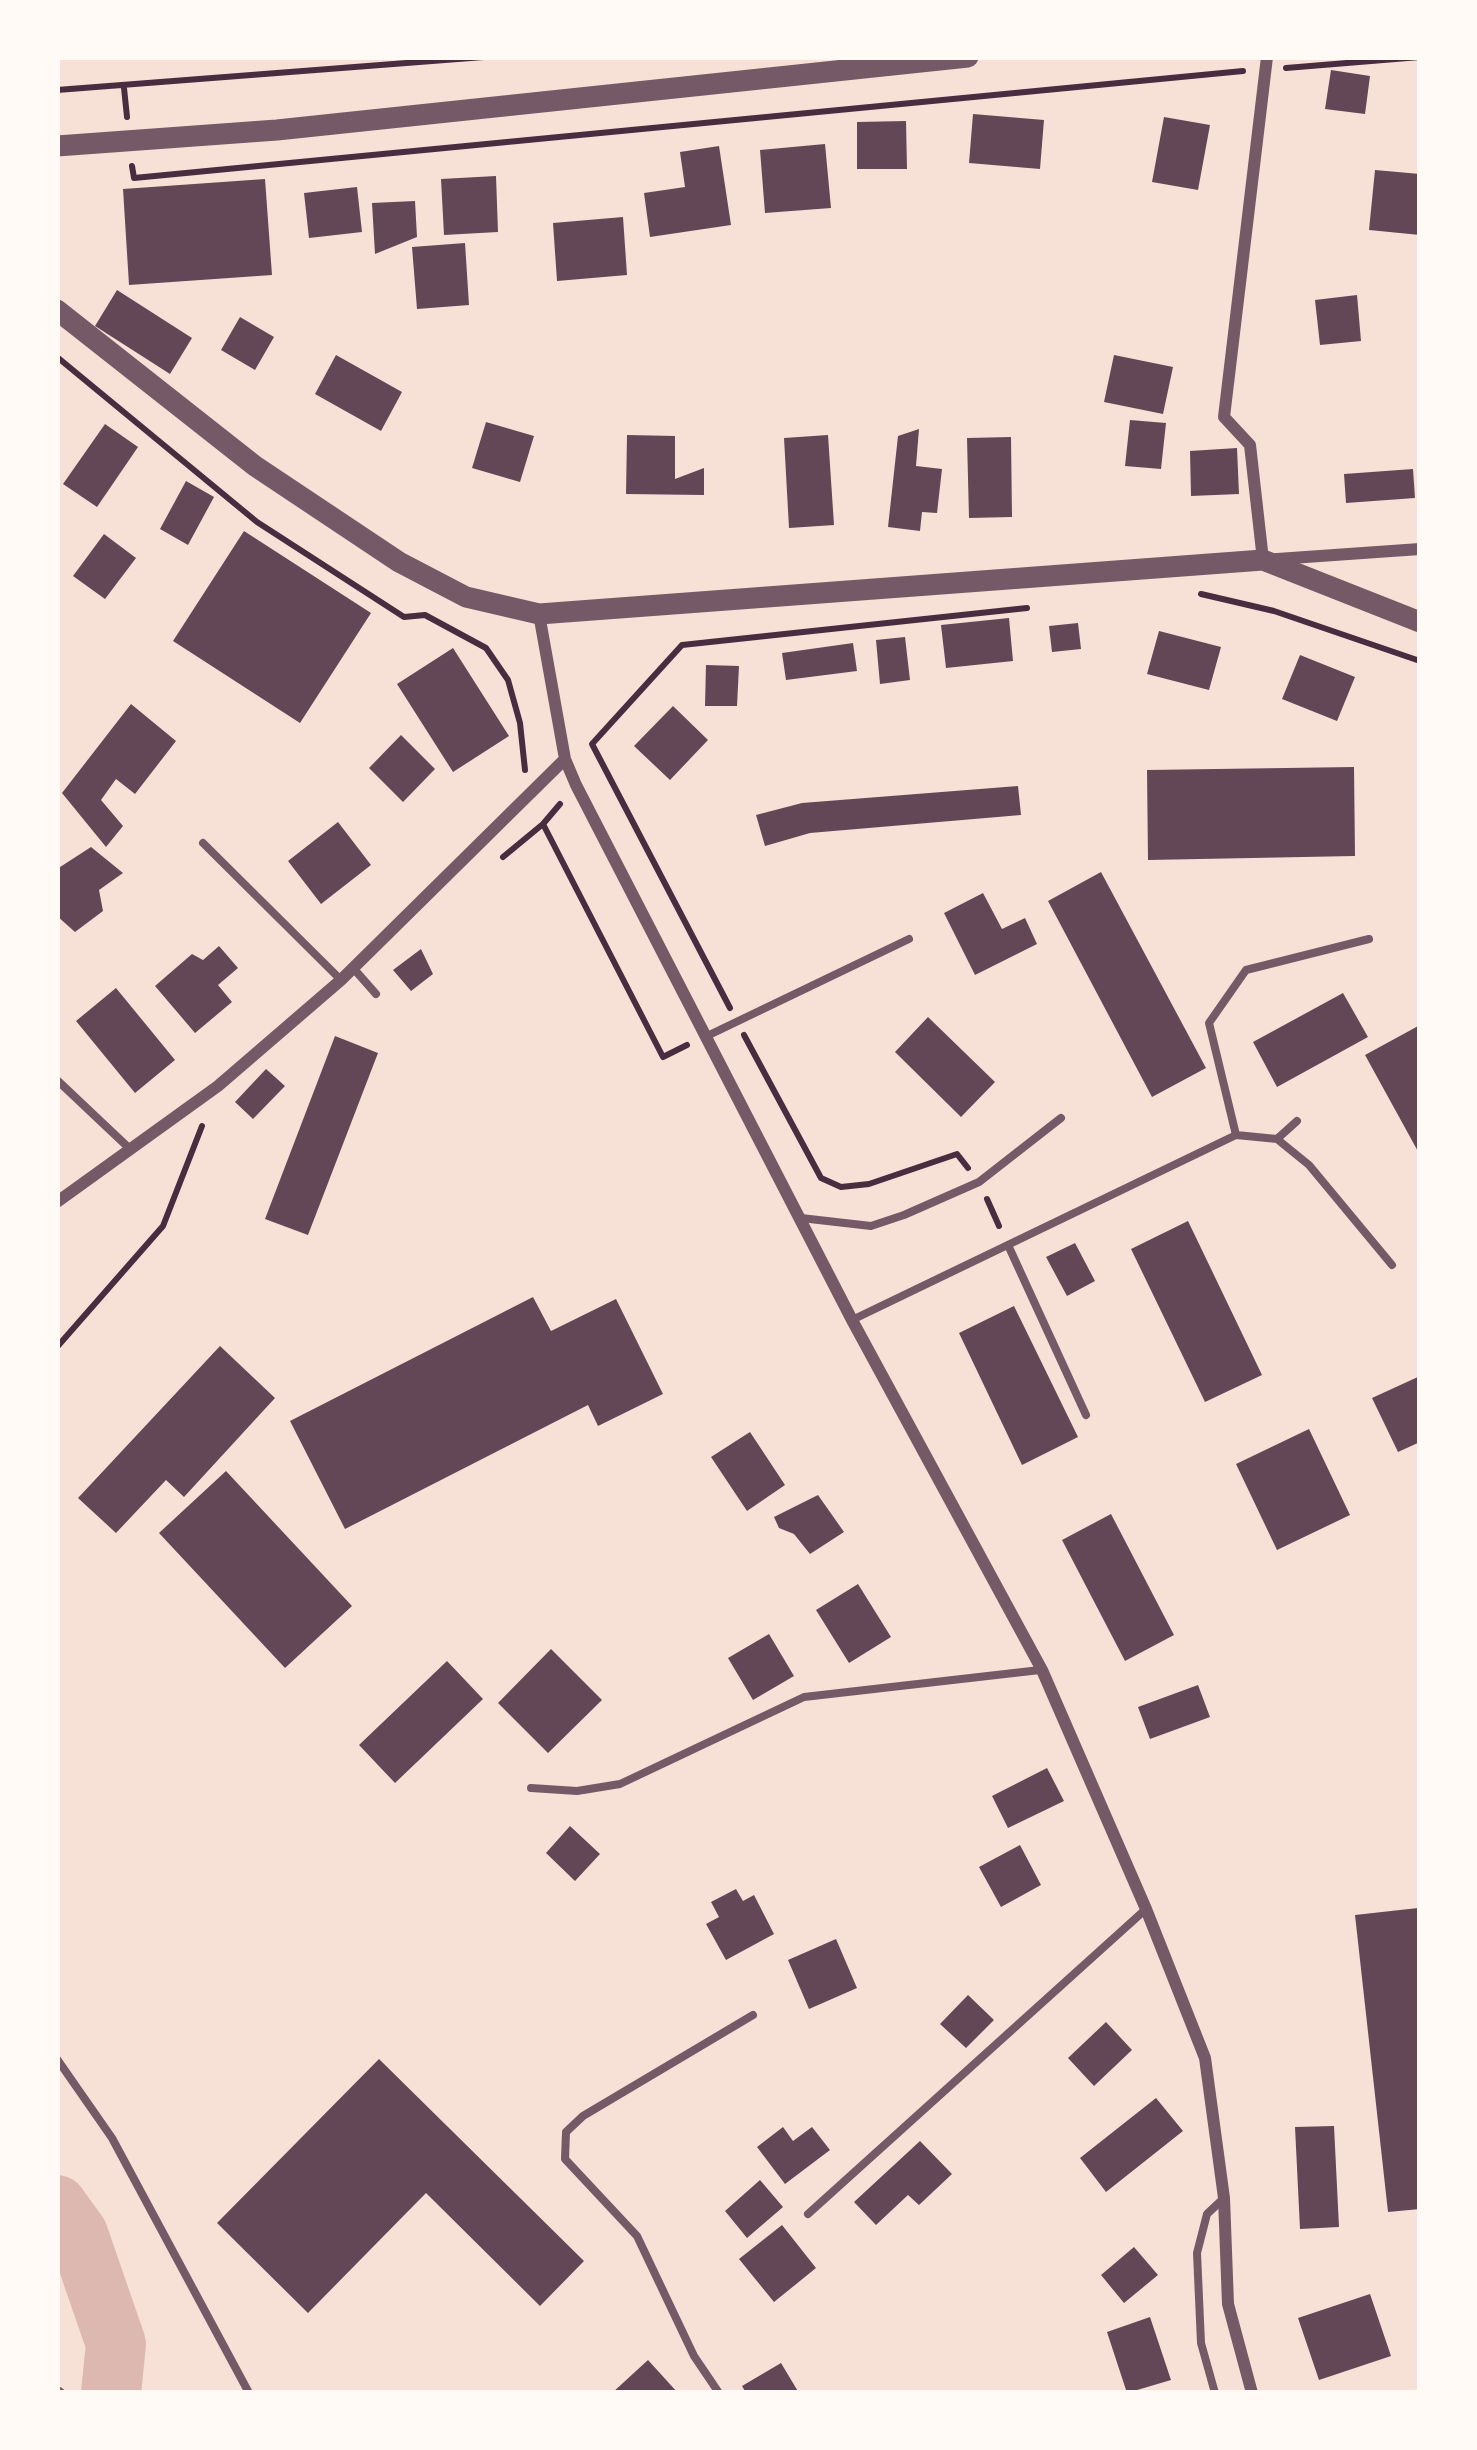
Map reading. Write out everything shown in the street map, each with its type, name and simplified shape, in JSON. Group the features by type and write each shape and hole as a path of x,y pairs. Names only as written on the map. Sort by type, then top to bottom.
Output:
{"street":[{"path":"57,146 277,130 968,57"},
{"path":"1263,560 1250,445 1224,417 1266,63"},
{"path":"57,310 255,466 399,562 466,597 538,614 1420,549"},
{"path":"1263,560 1420,622"},
{"path":"538,614 565,759 852,1320 1042,1670 1146,1909 1205,2058 1224,2198 1228,2304 1252,2393"},
{"path":"57,1202 218,1086 354,969 565,759"}],"lane":[{"path":"203,843 341,980"},
{"path":"707,1036 909,938"},
{"path":"1236,1135 1209,1023 1246,970 1369,939"},
{"path":"354,969 376,994"},
{"path":"57,1080 130,1149"},
{"path":"800,1218 871,1226 979,1182 1061,1118"},
{"path":"1277,1139 1297,1121"},
{"path":"852,1320 1236,1135 1277,1139 1309,1166 1392,1265"},
{"path":"1008,1245 1086,1415"},
{"path":"531,1788 578,1791 620,1784 804,1697 1042,1670"},
{"path":"808,2214 1146,1909"},
{"path":"719,2393 694,2356 637,2236 565,2159 566,2132 583,2116 753,2015"},
{"path":"57,2059 112,2138 249,2393"},
{"path":"1215,2393 1201,2343 1197,2253 1208,2214 1224,2198"}],"path":[{"path":"57,90 484,57"},
{"path":"124,88 134,178 1266,63 1420,57"},
{"path":"57,357 257,522 404,617 425,615 486,648 508,680 532,794 543,824 663,1057 707,1036"},
{"path":"1183,591 1242,602 1420,661"},
{"path":"1008,1245 979,1182 957,1154 868,1184 841,1186 820,1178 592,744 682,645 1040,607"},
{"path":"488,869 543,824"},
{"path":"57,1347 163,1226 218,1086"}],"building":[{"path":"1331,70 1370,76 1365,114 1325,109"},
{"path":"973,114 1044,120 1040,169 969,163"},
{"path":"1164,117 1210,125 1198,190 1152,182"},
{"path":"906,121 907,169 857,169 857,122"},
{"path":"825,144 831,208 765,213 760,150"},
{"path":"719,146 731,225 650,237 644,193 685,187 680,152"},
{"path":"1375,170 1420,174 1420,235 1369,230"},
{"path":"496,176 498,232 444,235 441,179"},
{"path":"265,179 272,275 129,285 123,189"},
{"path":"357,187 362,232 309,238 304,193"},
{"path":"415,201 417,237 375,254 372,203"},
{"path":"623,217 627,275 557,281 553,223"},
{"path":"465,243 469,305 417,309 412,247"},
{"path":"117,290 192,338 170,374 95,326"},
{"path":"1357,295 1361,341 1320,345 1315,300"},
{"path":"240,317 274,337 255,370 221,350"},
{"path":"336,355 402,392 381,431 315,394"},
{"path":"1114,355 1173,367 1163,414 1104,402"},
{"path":"1130,420 1166,423 1161,469 1125,466"},
{"path":"486,422 534,436 520,482 472,468"},
{"path":"105,424 138,447 97,507 63,484"},
{"path":"919,429 916,466 942,469 937,513 922,512 920,531 888,527 898,436"},
{"path":"627,435 675,436 675,479 704,468 704,495 626,494"},
{"path":"828,435 834,525 789,528 784,438"},
{"path":"1011,437 1012,517 969,518 967,438"},
{"path":"1237,448 1239,494 1191,496 1190,451"},
{"path":"1413,469 1415,498 1346,503 1344,474"},
{"path":"186,481 214,497 188,545 160,529"},
{"path":"244,531 371,613 300,723 173,641"},
{"path":"104,534 136,558 105,599 73,576"},
{"path":"1009,618 1013,661 946,668 941,625"},
{"path":"1078,623 1081,649 1052,652 1049,626"},
{"path":"1159,631 1221,647 1209,690 1147,674"},
{"path":"905,637 910,680 880,684 876,640"},
{"path":"853,643 857,671 786,680 782,653"},
{"path":"453,648 509,736 453,772 397,684"},
{"path":"1300,655 1355,677 1337,721 1282,699"},
{"path":"706,665 739,666 737,706 705,706"},
{"path":"131,704 176,741 135,794 116,779 101,800 123,826 106,847 62,793"},
{"path":"673,706 708,740 670,780 634,746"},
{"path":"401,735 435,769 403,802 369,768"},
{"path":"1354,767 1355,856 1148,860 1147,770"},
{"path":"1018,786 1021,815 810,833 765,846 756,815 802,803"},
{"path":"338,822 371,865 321,904 288,861"},
{"path":"91,847 123,873 99,890 103,911 75,932 57,916 57,869"},
{"path":"1101,872 1206,1068 1152,1097 1048,901"},
{"path":"983,893 1002,929 1025,918 1037,944 975,975 944,913"},
{"path":"219,946 238,968 218,985 232,1002 195,1033 155,986 192,954 203,960"},
{"path":"421,949 433,974 411,991 393,970"},
{"path":"116,988 175,1060 135,1093 76,1021"},
{"path":"1343,993 1368,1037 1277,1087 1253,1042"},
{"path":"928,1017 995,1082 961,1117 895,1052"},
{"path":"1420,1025 1420,1155 1365,1055"},
{"path":"335,1036 378,1053 308,1235 265,1219"},
{"path":"266,1069 285,1086 253,1119 235,1102"},
{"path":"1188,1221 1262,1375 1205,1402 1131,1249"},
{"path":"1075,1243 1095,1281 1067,1296 1046,1257"},
{"path":"533,1297 551,1331 616,1299 663,1394 598,1426 588,1405 345,1529 290,1421"},
{"path":"1014,1306 1078,1437 1022,1465 959,1333"},
{"path":"220,1346 275,1398 184,1497 166,1480 116,1533 78,1498"},
{"path":"1420,1376 1420,1442 1398,1452 1372,1398"},
{"path":"1309,1429 1350,1515 1277,1550 1236,1464"},
{"path":"750,1432 785,1485 747,1511 711,1457"},
{"path":"226,1471 352,1606 285,1668 159,1533"},
{"path":"818,1495 844,1532 810,1554 794,1534 779,1528 774,1517"},
{"path":"1111,1514 1174,1635 1125,1661 1062,1540"},
{"path":"858,1584 891,1637 849,1663 816,1610"},
{"path":"769,1634 794,1676 753,1700 728,1658"},
{"path":"551,1649 602,1700 548,1753 498,1703"},
{"path":"447,1661 483,1699 395,1783 359,1745"},
{"path":"1198,1685 1210,1717 1150,1739 1138,1707"},
{"path":"1047,1768 1064,1801 1008,1828 992,1796"},
{"path":"570,1826 600,1854 575,1881 546,1853"},
{"path":"1020,1845 1041,1885 1001,1907 979,1867"},
{"path":"736,1889 743,1901 754,1895 774,1934 726,1960 706,1924 719,1917 711,1902"},
{"path":"1418,1908 1420,2209 1388,2212 1355,1915"},
{"path":"836,1939 857,1988 809,2009 788,1960"},
{"path":"968,1995 994,2020 966,2048 940,2024"},
{"path":"1106,2022 1132,2050 1094,2086 1068,2058"},
{"path":"379,2059 584,2261 540,2306 426,2193 308,2313 217,2223"},
{"path":"1156,2098 1183,2131 1106,2192 1080,2158"},
{"path":"1334,2126 1339,2227 1300,2229 1295,2127"},
{"path":"783,2127 793,2141 812,2127 830,2150 785,2184 757,2147"},
{"path":"920,2141 952,2174 919,2205 908,2195 876,2225 854,2202"},
{"path":"760,2180 783,2207 747,2238 725,2211"},
{"path":"782,2225 816,2268 774,2302 739,2259"},
{"path":"1134,2247 1158,2275 1124,2303 1101,2275"},
{"path":"1370,2294 1391,2356 1319,2380 1298,2318"},
{"path":"1150,2317 1171,2380 1127,2393 1107,2332"},
{"path":"648,2360 678,2393 612,2393"},
{"path":"781,2363 799,2393 746,2393 742,2386"}],"waterway":[{"path":"57,2205 78,2234 116,2344 111,2393"}]}
